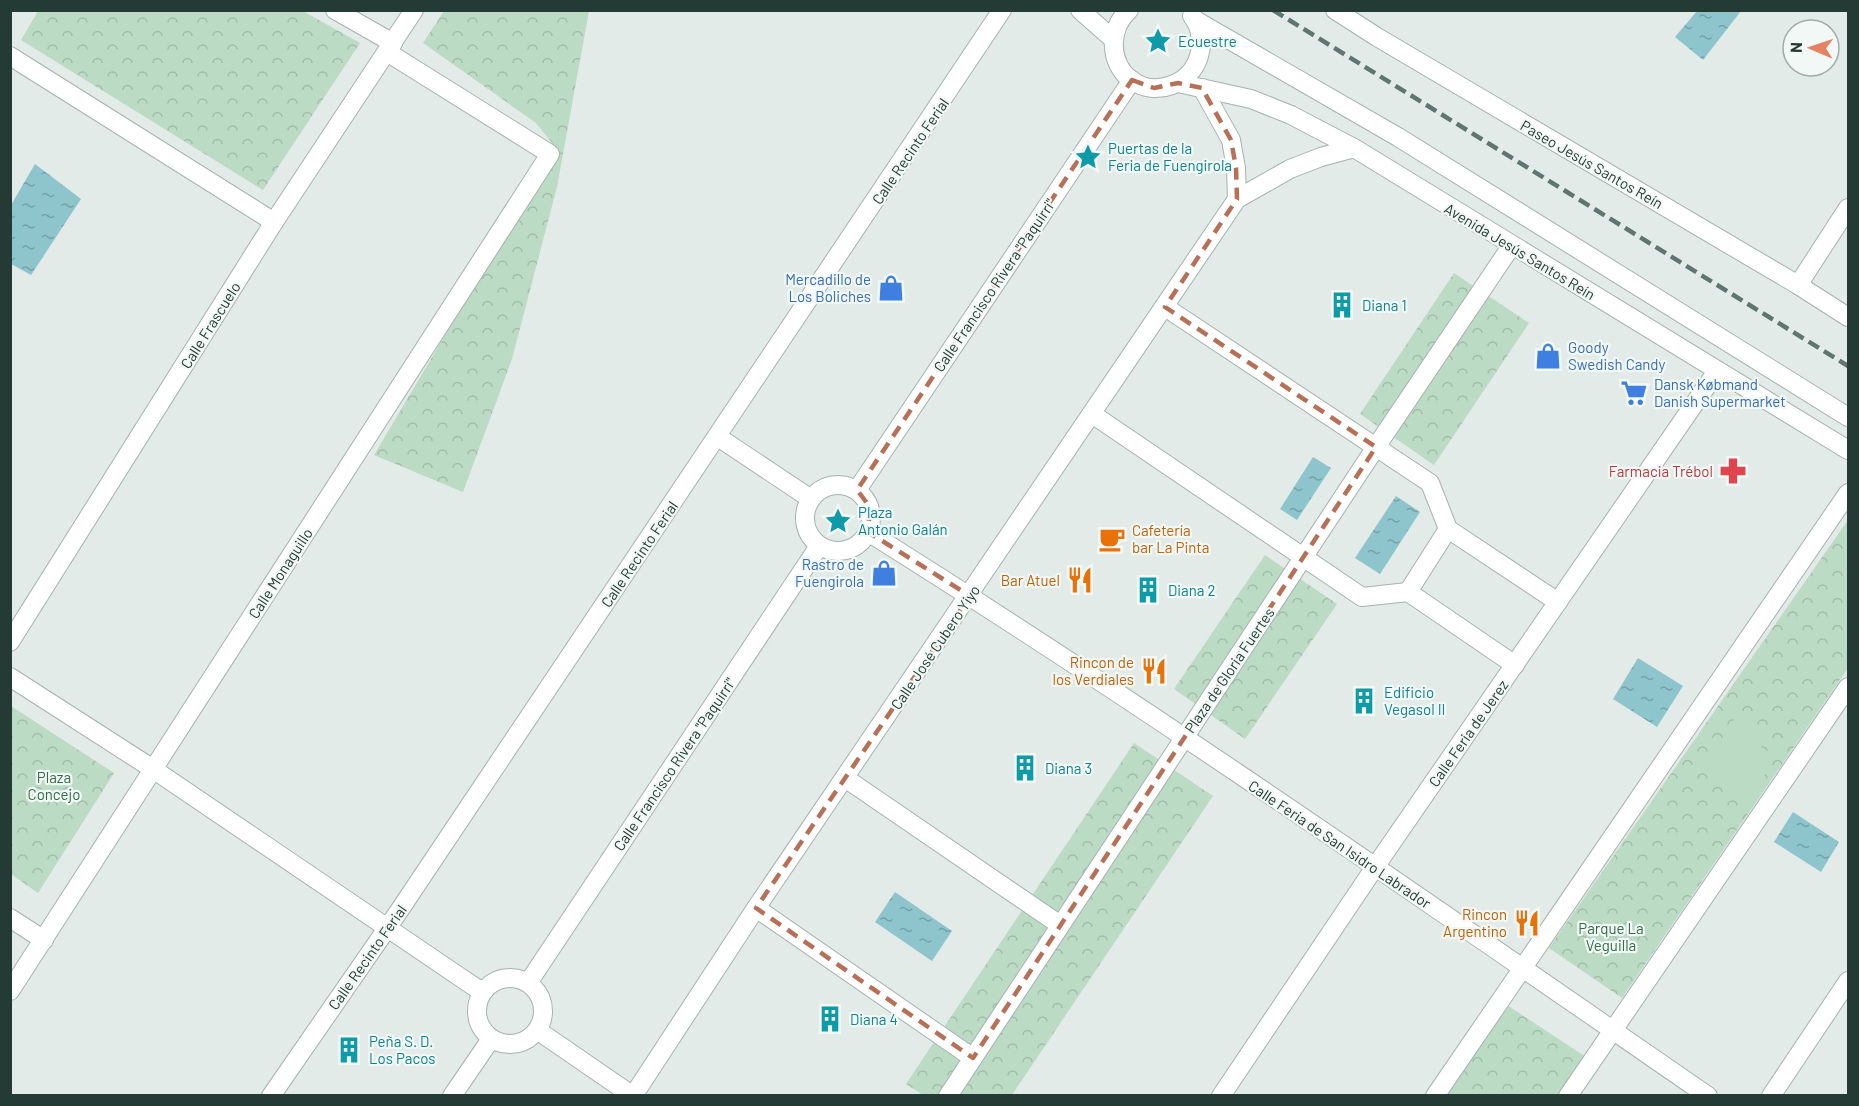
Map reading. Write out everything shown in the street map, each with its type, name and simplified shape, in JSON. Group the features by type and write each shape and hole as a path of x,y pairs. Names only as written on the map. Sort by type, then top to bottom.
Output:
{"street":[{"path":"335,10 390,47"},
{"name":"Calle Frascuelo","path":"10,642 274,222 414,10"},
{"name":"Calle Recinto Ferial","path":"271,1095 387,928 718,437 1002,10"},
{"path":"1080,10 1114,40"},
{"path":"1129,10 1117,27 1114,40 1115,56 1121,69 1132,80"},
{"name":"Paseo Jesús Santos Reín","path":"1335,10 1362,17 1377,37 1798,285 1848,317"},
{"path":"1178,83 1190,74 1202,48 1201,34 1191,15"},
{"name":"Avenida Jesús Santos Reín","path":"1191,15 1398,137 1848,417"},
{"name":"Calle Monaguillo","path":"10,992 550,154 390,47"},
{"path":"10,56 274,222"},
{"name":"Avenida Jesús Santos Reín","path":"1132,80 1142,86 1154,88 1178,83 1202,88 1251,99 1291,115 1354,148 1848,450"},
{"name":"Calle Francisco Rivera \"Paquirri\"","path":"857,490 1132,80"},
{"path":"1202,88 1231,140 1236,168 1237,199"},
{"name":"Calle José Cubero Yiyo","path":"633,1095 756,908 970,596 1237,199 1290,170 1321,157 1354,148"},
{"path":"1798,285 1848,208"},
{"name":"Plaza de Gloria Fuertes","path":"948,1095 1512,245"},
{"path":"1165,307 1430,483 1448,529 1558,602"},
{"name":"Calle Feria de Jerez","path":"1221,1095 1375,867 1717,371"},
{"path":"1092,414 1362,597 1408,592 1515,664"},
{"path":"718,437 811,499"},
{"path":"827,486 848,486 857,490 870,507 872,518 868,532 859,545 839,552 819,546 806,530 806,508 811,499 827,486"},
{"path":"1435,1095 1848,493"},
{"path":"1408,592 1448,529"},
{"name":"Calle Feria de San Isidro Labrador","path":"868,532 970,596 1184,738 1708,1095"},
{"name":"Calle Francisco Rivera \"Paquirri\"","path":"528,983 819,546"},
{"path":"10,677 153,769 482,992"},
{"path":"1568,1095 1848,687"},
{"path":"845,778 1060,925"},
{"path":"756,908 973,1058"},
{"path":"10,918 44,940"},
{"path":"508,977 519,978 528,983 541,999 542,1021 537,1030 530,1038 510,1045 491,1039 483,1031 476,1012 482,992 489,984 508,977"},
{"path":"1771,1095 1848,981"},
{"path":"537,1030 633,1095"},
{"path":"452,1095 491,1039"}],"highlighted area":[{"path":"1132,80 1154,88 1178,83 1202,88 1231,140 1236,168 1237,199 1165,307 1376,447 973,1058 756,908 970,596 868,532 870,507 857,490"}],"green space":[{"path":"301,10 360,43 263,190 21,40 38,11"},
{"path":"444,11 589,11 557,187 512,359 463,492 374,455 556,148 536,123 423,43"},
{"path":"1454,273 1529,323 1434,465 1360,414"},
{"name":"Parque La Veguilla","path":"1848,520 1848,668 1622,998 1549,948"},
{"path":"1265,555 1337,604 1245,739 1174,689"},
{"name":"Plaza Concejo","path":"11,706 114,773 38,893 11,874"},
{"path":"1737,715 1752,725 1749,732 1765,742 1761,747 1776,757 1745,806 1729,795 1732,791 1716,780 1719,774 1705,764"},
{"path":"1134,743 1213,796 1012,1095 923,1095 906,1084"},
{"path":"1507,1005 1586,1057 1559,1095 1447,1096"}],"water":[{"path":"1697,11 1741,11 1703,60 1675,37"},
{"path":"35,164 81,199 31,275 11,264 11,205"},
{"path":"1313,457 1331,468 1297,520 1280,509"},
{"path":"1396,496 1420,512 1380,574 1355,558"},
{"path":"1638,658 1683,686 1657,727 1613,699"},
{"path":"1793,812 1839,842 1821,872 1774,842"},
{"path":"895,892 952,931 932,961 875,922"}],"railway":[{"path":"1273,10 1848,366"}],"place":[{"name":"Ecuestre","path":"1158,41"},
{"name":"Puertas de la Feria de Fuengirola","path":"1088,157"},
{"name":"Mercadillo de Los Boliches","path":"891,288"},
{"name":"Diana 1","path":"1342,305"},
{"name":"Goody Swedish Candy","path":"1548,356"},
{"name":"Dansk Købmand Danish Supermarket","path":"1634,393"},
{"name":"Farmacia Trébol","path":"1733,471"},
{"name":"Plaza Antonio Galán","path":"838,521"},
{"name":"Cafetería bar La Pinta","path":"1112,539"},
{"name":"Rastro de Fuengirola","path":"884,573"},
{"name":"Bar Atuel","path":"1080,580"},
{"name":"Diana 2","path":"1148,590"},
{"name":"Rincon de los Verdiales","path":"1154,671"},
{"name":"Edificio Vegasol II","path":"1364,701"},
{"name":"Diana 3","path":"1025,768"},
{"name":"Rincon Argentino","path":"1527,923"},
{"name":"Diana 4","path":"830,1019"},
{"name":"Peña S. D. Los Pacos","path":"349,1050"}]}
